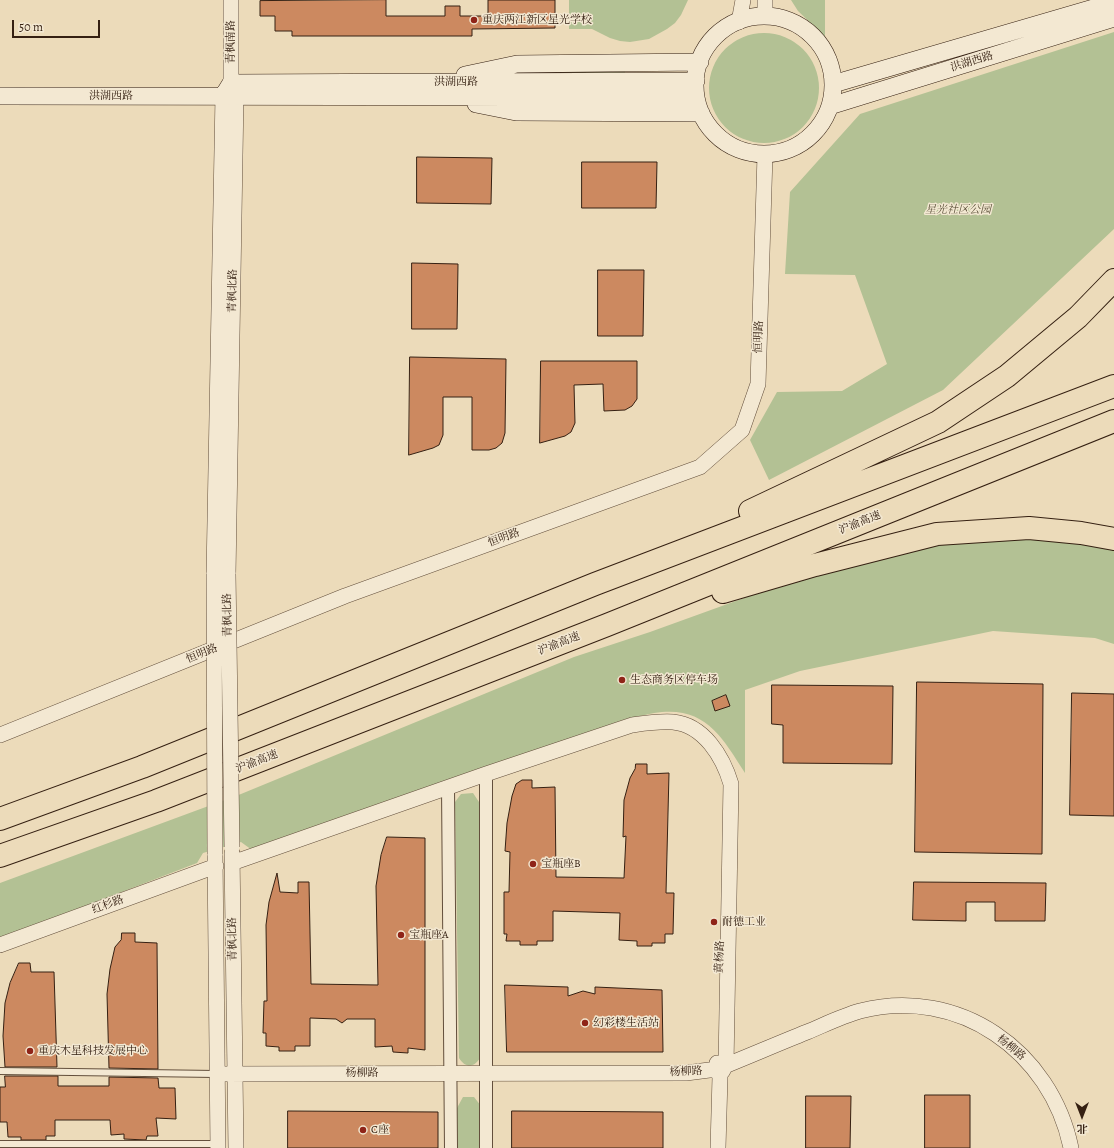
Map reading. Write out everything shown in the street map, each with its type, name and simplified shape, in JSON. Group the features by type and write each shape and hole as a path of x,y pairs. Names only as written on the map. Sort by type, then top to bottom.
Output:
{"highway":[{"path":"595,584 938,422 1007,376 1078,317 1114,280"},
{"path":"0,819 142,767 595,584 1114,386"},
{"name":"沪渝高速","path":"0,856 163,798 607,625 1114,421"},
{"path":"607,625 815,565 937,534 1029,528 1081,532 1114,539"}],"main road":[{"name":"洪湖西路","path":"833,84 1114,2"},
{"path":"765,8 807,31 821,45 830,63 833,84 830,106 820,126 804,141 784,151 765,155 743,151 726,142 711,129 697,97 701,57 713,39 729,26 749,18 765,8"},
{"name":"洪湖西路","path":"830,106 1114,18"},
{"path":"433,89 517,64 700,62"},
{"name":"洪湖西路","path":"0,96 433,89 697,97"},
{"path":"433,89 516,112 697,97"}],"street":[{"name":"青枫南路","path":"230,92 231,0"},
{"path":"739,22 743,0"},
{"name":"青枫北路","path":"218,1146 215,860 230,92"},
{"name":"恒明路","path":"0,735 345,596 700,467 742,430 758,384 765,155"},
{"name":"青枫北路","path":"221,574 232,847 236,1148"},
{"name":"黄杨路","path":"486,774 632,725 653,722 674,722 691,727 706,738 717,752 724,766 726,788 721,1070 718,1148"},
{"path":"232,863 486,774 486,1148"},
{"path":"448,787 451,1148"},
{"name":"红杉路","path":"0,945 215,860"},
{"name":"杨柳路","path":"218,1078 486,1078 686,1082 701,1081 721,1070 840,1018 861,1011 899,1006 929,1008 975,1022 995,1034 1029,1062 1041,1078 1059,1108 1071,1148"},
{"name":"杨柳路","path":"721,1070 862,1020 907,1016 928,1018 950,1023 976,1034 1005,1052 1022,1067 1037,1087 1049,1108 1059,1130 1063,1148"}],"lane":[{"path":"0,1071 218,1078"},
{"path":"0,1144 37,1146 218,1146"}],"green space":[{"path":"569,0 688,0 681,15 675,23 667,29 649,39 630,42 610,38 592,29 569,29"},
{"path":"791,0 825,0 825,37 798,11"},
{"name":"星光社区公园","path":"1114,32 1114,229 943,390 769,480 750,440 777,392 842,391 887,364 855,275 785,274 790,192 860,114"},
{"path":"764,33 775,34 785,38 803,49 814,67 818,77 818,99 814,109 803,127 785,138 775,142 764,143 753,142 743,138 725,127 714,109 710,99 709,88 710,77 714,67 725,49 743,38 753,34"},
{"path":"520,70 625,71 625,76 520,75"},
{"path":"1026,538 1081,543 1114,550 1114,644 1095,638 993,631 800,671 745,690 745,773 728,746 719,735 698,718 686,714 671,712 654,713 626,719 252,850 241,842 203,853 197,863 0,939 0,883 241,794 574,657 650,632 780,585 937,544"},
{"path":"473,793 479,802 480,1058 475,1064 470,1066 464,1064 459,1058 455,802 461,794"},
{"path":"463,1097 474,1097 481,1106 480,1148 457,1148 457,1108"}],"building":[{"path":"386,0 386,16 445,16 445,6 460,6 460,16 488,16 488,0 555,0 555,28 472,29 472,36 292,36 292,31 275,31 275,16 260,16 260,1"},
{"path":"417,157 492,158 491,204 417,203"},
{"path":"582,162 657,162 656,208 582,208"},
{"path":"412,263 458,264 457,329 412,329"},
{"path":"598,270 644,270 643,336 598,336"},
{"path":"410,357 506,359 505,433 502,443 496,448 489,450 472,450 472,397 443,397 443,435 439,445 409,455"},
{"path":"541,361 637,361 637,399 632,406 625,410 604,411 603,384 574,385 575,423 571,432 565,436 540,443"},
{"path":"917,682 1043,684 1042,854 915,852"},
{"path":"772,685 893,686 892,764 783,763 783,725 772,724"},
{"path":"1072,693 1114,694 1114,816 1070,815"},
{"path":"726,695 730,706 715,711 712,701"},
{"name":"宝瓶座B","path":"636,764 647,764 647,774 669,773 666,893 674,893 673,934 665,934 665,943 652,943 652,946 637,946 637,941 619,940 620,913 553,911 553,941 537,941 537,945 520,945 520,941 506,941 507,934 504,934 504,892 509,892 510,852 505,851 507,823 516,784 522,780 532,780 532,788 555,787 556,877 624,878 626,836 623,837 624,800 630,778"},
{"name":"宝瓶座A","path":"387,837 425,838 425,1050 408,1048 408,1053 393,1052 392,1046 375,1047 375,1019 347,1019 342,1023 336,1019 310,1018 310,1046 295,1046 295,1051 279,1051 279,1047 266,1046 266,1033 263,1033 264,1001 267,1001 266,925 269,902 277,873 280,892 298,893 298,882 309,882 311,984 378,985 376,886 381,855"},
{"path":"914,882 1046,883 1045,921 995,921 995,902 966,902 966,921 913,920"},
{"path":"122,933 135,933 135,942 157,943 158,1069 109,1068 107,994 110,969 115,947 121,940"},
{"path":"19,963 30,963 31,972 54,972 57,1067 5,1067 3,1036 5,1003 10,983"},
{"name":"幻彩楼生活站","path":"505,985 568,987 568,996 583,991 595,994 595,987 662,990 663,1052 507,1052"},
{"path":"5,1076 58,1076 58,1086 109,1086 109,1077 158,1078 159,1088 175,1088 176,1119 156,1118 158,1136 147,1136 146,1140 124,1139 124,1134 111,1135 110,1120 55,1120 55,1136 46,1136 46,1140 21,1140 21,1137 8,1137 7,1122 0,1122 0,1087 5,1087"},
{"path":"925,1095 970,1095 970,1148 925,1148"},
{"path":"806,1096 851,1096 850,1148 806,1148"},
{"name":"C座","path":"288,1111 438,1112 438,1148 288,1148"},
{"path":"512,1111 663,1112 663,1148 512,1148"}],"place":[{"name":"重庆两江新区星光学校","path":"474,20"},
{"name":"生态商务区停车场","path":"622,680"},
{"name":"宝瓶座B","path":"533,864"},
{"name":"耐德工业","path":"714,922"},
{"name":"宝瓶座A","path":"401,935"},
{"name":"幻彩楼生活站","path":"585,1023"},
{"name":"重庆木星科技发展中心","path":"30,1051"},
{"name":"C座","path":"363,1130"}]}
